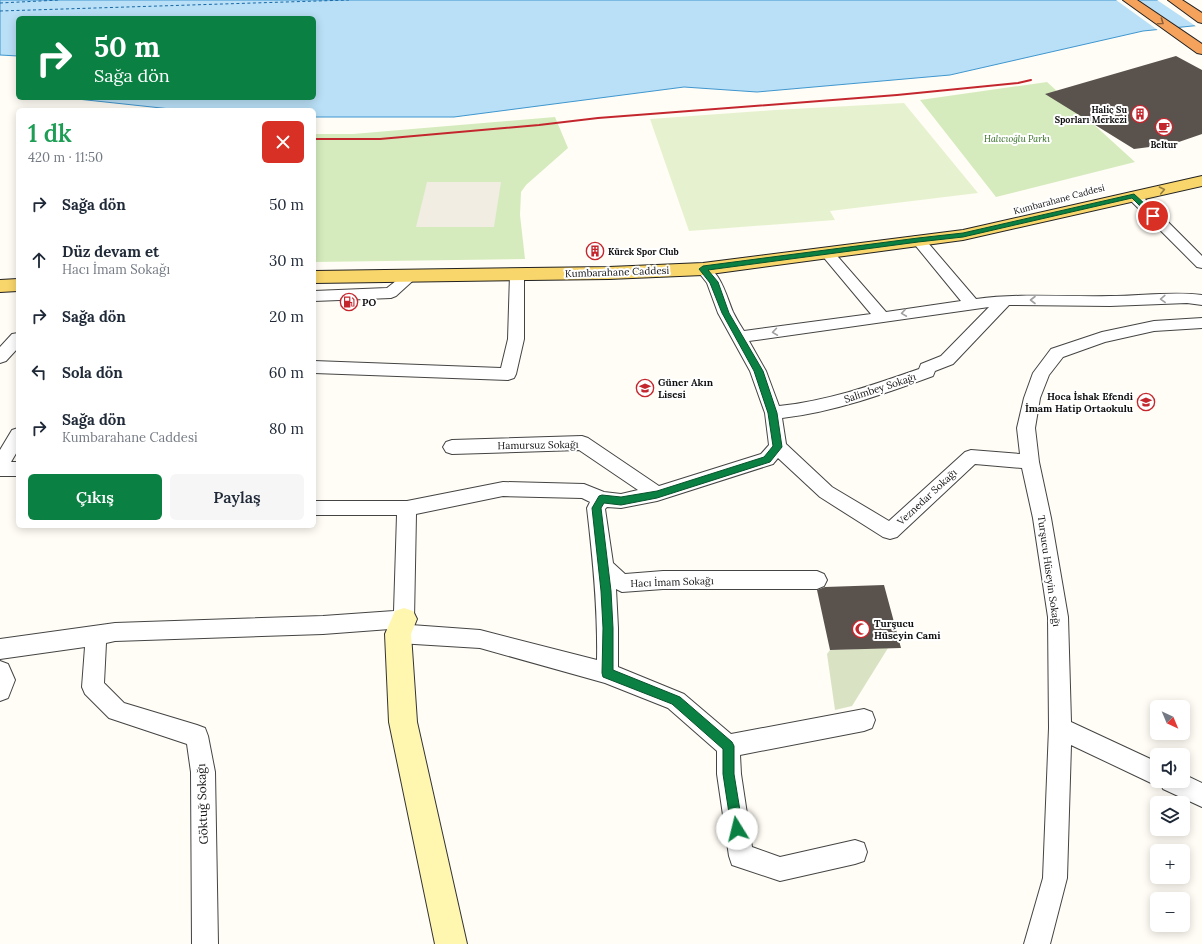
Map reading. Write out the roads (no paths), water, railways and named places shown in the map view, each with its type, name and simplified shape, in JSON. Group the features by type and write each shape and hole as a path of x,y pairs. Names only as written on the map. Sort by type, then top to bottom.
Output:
{"highway":[{"path":"1129,0 1202,50"},
{"path":"1174,0 1202,19"}],"main road":[{"path":"1149,177 1202,166"},
{"name":"Kumbarahane Caddesi","path":"318,276 609,273 703,269 963,235 1202,181"},
{"name":"Kumbarahane Caddesi","path":"918,240 992,216 1066,196"},
{"path":"0,286 16,285"}],"street":[{"path":"1134,196 1202,264"},
{"path":"918,240 972,304"},
{"path":"827,253 882,317"},
{"path":"316,508 407,508 503,489 584,491 602,499 621,501 657,494 767,459 778,447 773,413 758,371 726,313 714,282 703,269"},
{"path":"316,367 508,374 516,339 517,274"},
{"path":"316,295 391,292 411,276"},
{"path":"740,337 1005,300 1110,301 1187,298 1202,300"},
{"name":"Salimbey Sokağı","path":"773,413 807,409 864,394 927,372 927,368 947,360 1005,300"},
{"name":"Turşucu Hüseyin Sokağı","path":"1037,944 1055,878 1060,728 1058,617 1042,518 1030,462 1026,428 1032,398 1041,373 1057,353 1102,337 1154,326 1202,323"},
{"path":"0,357 16,340"},
{"path":"0,357 16,360"},
{"path":"16,439 0,468 16,469"},
{"name":"Hamursuz Sokağı","path":"452,448 582,443 657,494"},
{"name":"Veznedar Sokağı","path":"778,447 826,492 890,531 971,457 1030,462"},
{"path":"602,499 596,508 604,566 608,628 607,673"},
{"path":"407,508 401,627 403,722 451,944"},
{"name":"Hacı İmam Sokağı","path":"604,566 612,576 622,583 663,580 817,580"},
{"path":"0,649 115,632 323,625 401,627 480,639 607,673 676,700 728,746 729,774 741,856 780,869 855,852"},
{"name":"Göktuğ Sokağı","path":"96,636 93,687 117,711 197,736 203,772 205,944"},
{"path":"0,671 4,680 0,691"},
{"path":"728,746 864,720"},
{"path":"1060,728 1150,771"},
{"path":"1186,788 1202,796"}],"water":[{"path":"0,0 1202,0 1202,25 1143,31 950,75 757,92 684,87 454,117 316,117 316,108 161,108 87,100 316,100 316,16 16,16 16,56 0,55"}],"railway":[{"path":"316,139 380,139 539,125 598,118 897,95 1018,83 1031,80"}],"place":[{"name":"Haliç Su Sporları Merkezi","path":"1140,114"},
{"name":"Beltur","path":"1164,127"},
{"name":"Kürek Spor Club","path":"595,251"},
{"name":"PO","path":"349,302"},
{"name":"Güner Akın Lisesi","path":"645,388"},
{"name":"Hoca İshak Efendi İmam Hatip Ortaokulu","path":"1146,402"},
{"name":"Turşucu Hüseyin Cami","path":"861,629"}],"park label":[{"name":"Halıcıoğlu Parkı","path":"1017,138"}]}
